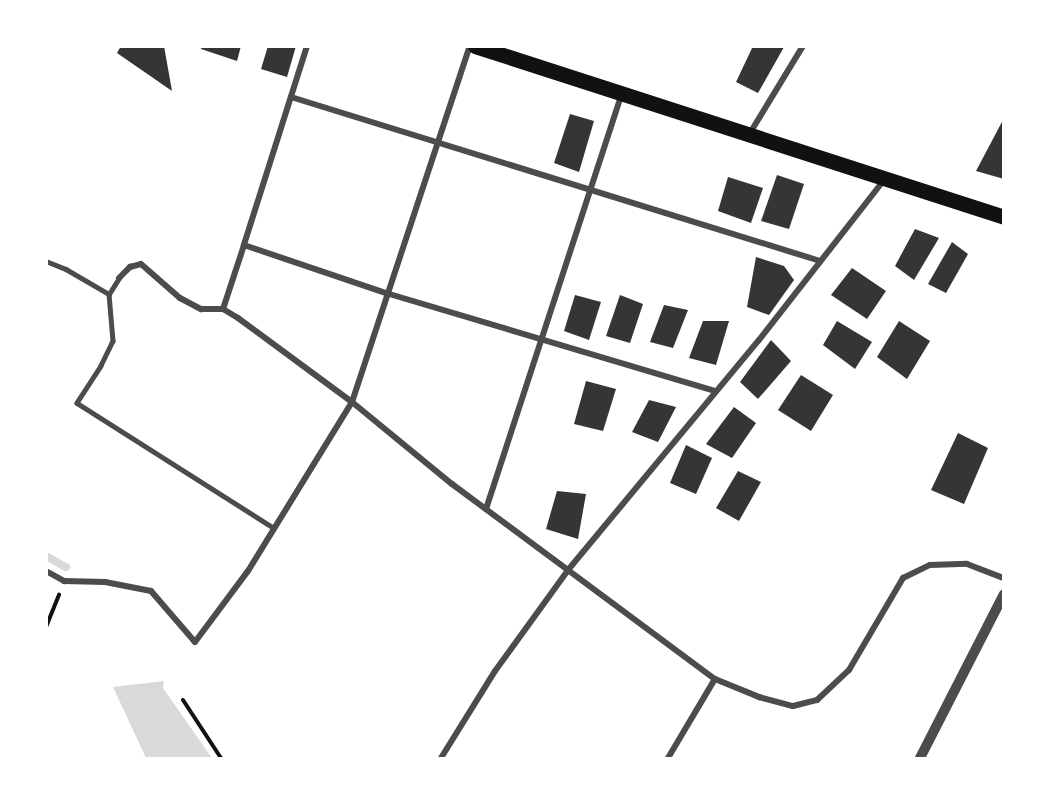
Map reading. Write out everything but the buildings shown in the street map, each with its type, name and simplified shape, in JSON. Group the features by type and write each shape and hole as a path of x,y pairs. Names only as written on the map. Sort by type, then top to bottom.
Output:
{"main road":[{"path":"475,46 750,133 1004,217"}],"street":[{"path":"223,309 308,46"},
{"path":"46,571 64,581 105,582 151,591 195,642 248,571 352,402 386,293 470,46"},
{"path":"750,133 803,46"},
{"path":"486,509 622,93"},
{"path":"291,97 820,261"},
{"path":"441,759 495,670 568,570 886,179"},
{"path":"244,245 386,293 714,391"},
{"path":"119,278 130,267 141,264 180,298 201,309 223,309 352,402 486,509 715,679 793,706 818,699 849,670 903,578 930,565 948,564 967,564 1004,578"},
{"path":"920,759 1004,594"},
{"path":"668,759 715,679"}],"lane":[{"path":"46,261 74,273 110,294"},
{"path":"119,278 110,294 113,341 101,366 77,403 274,528"}],"path":[{"path":"46,627 64,581"},
{"path":"183,700 221,759"}],"shaded area":[{"path":"164,681 163,688 212,758 146,758 113,687"}],"waterway":[{"path":"46,556 66,567"}]}
